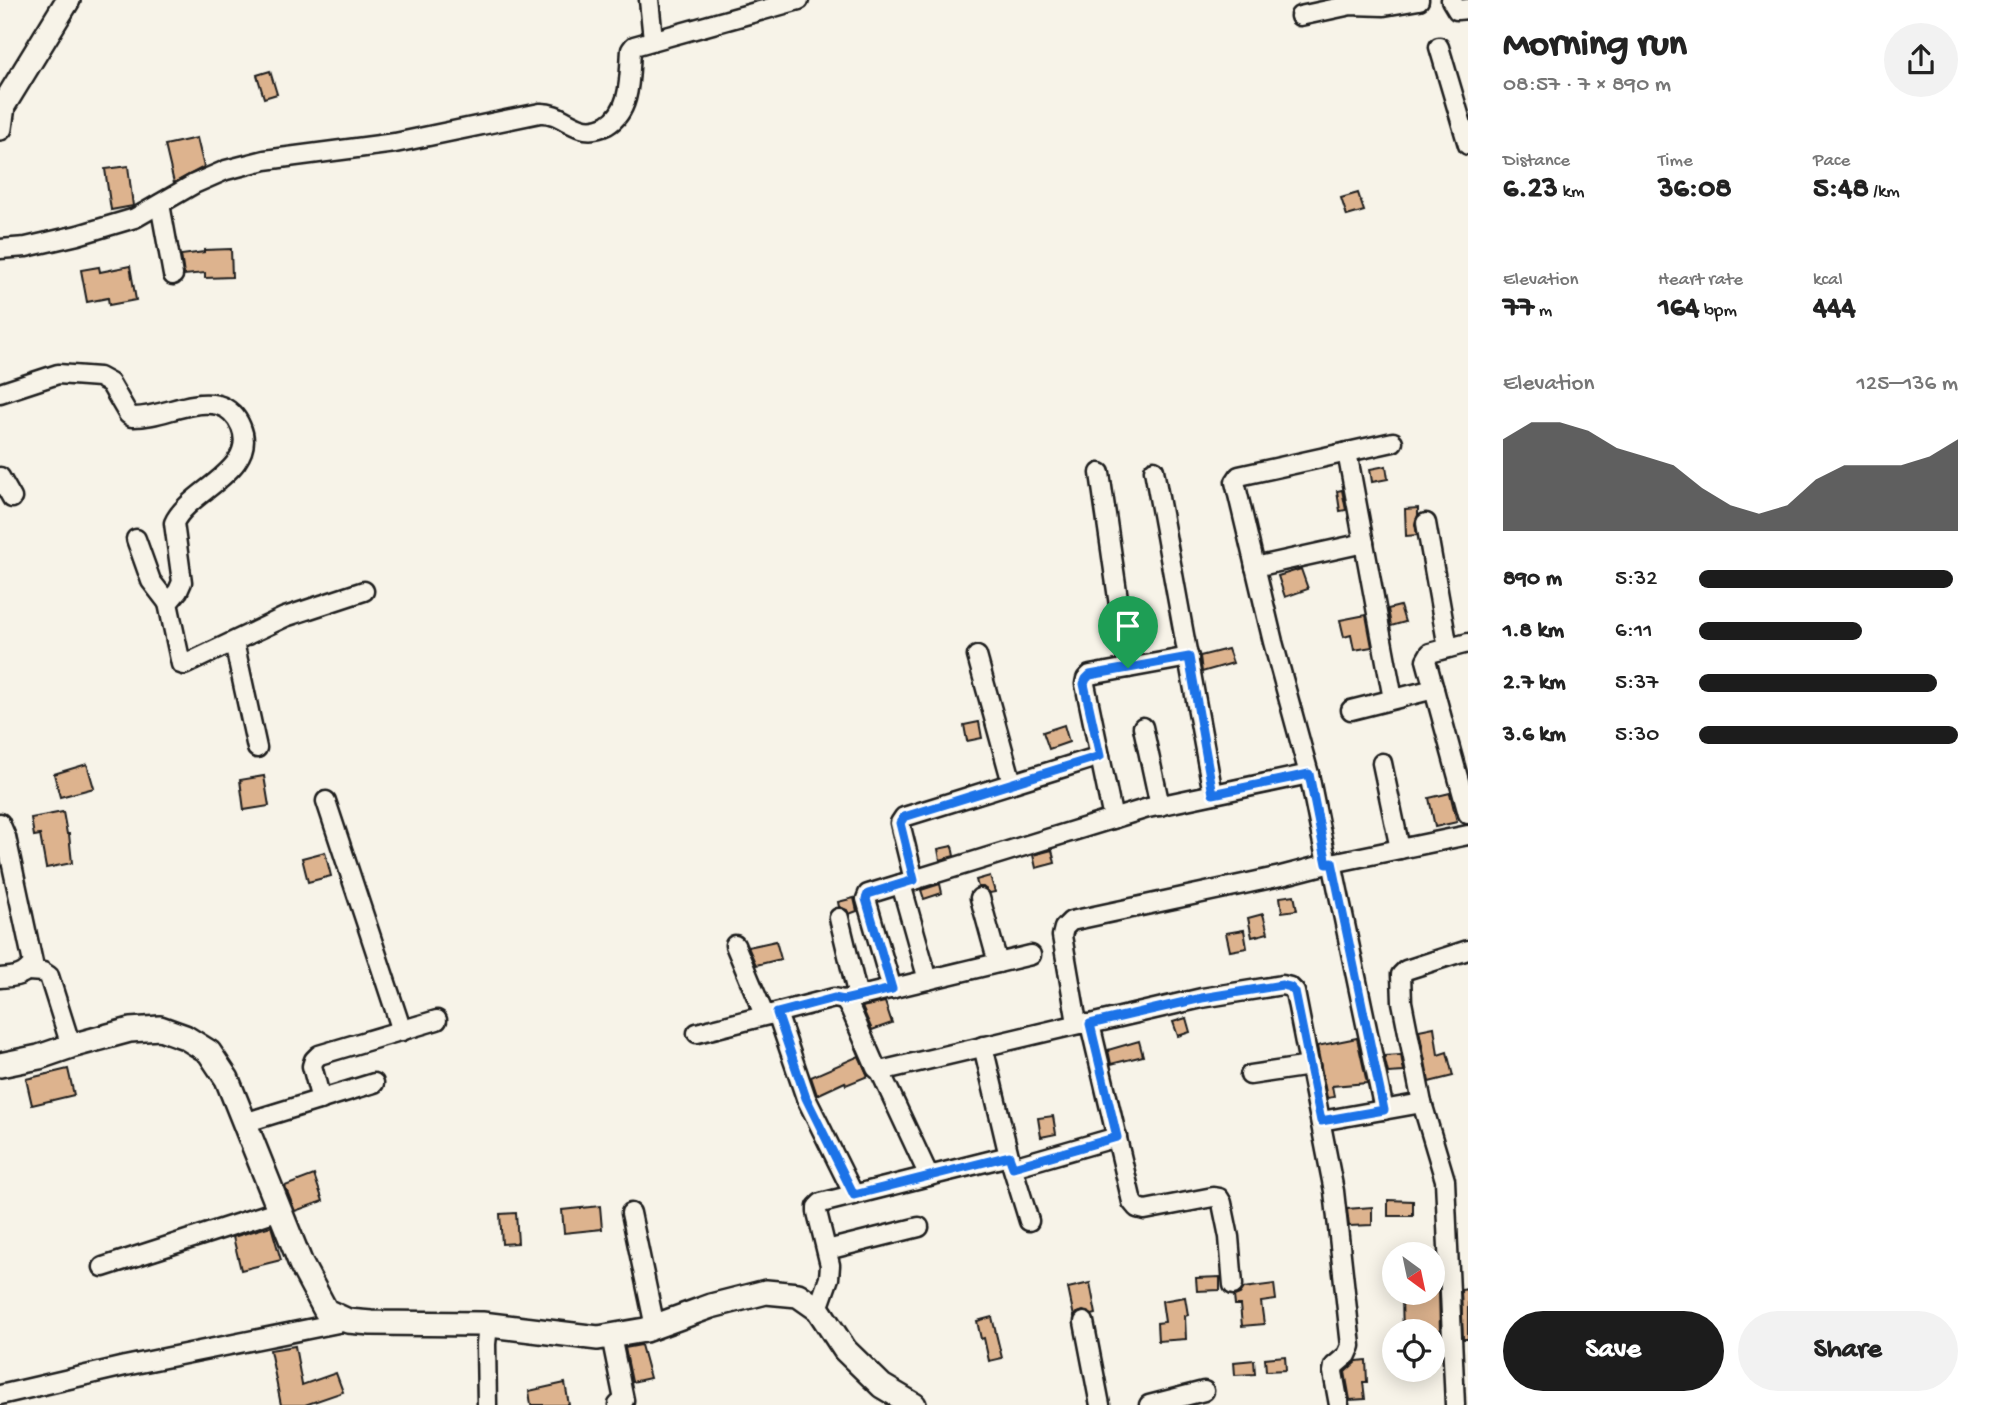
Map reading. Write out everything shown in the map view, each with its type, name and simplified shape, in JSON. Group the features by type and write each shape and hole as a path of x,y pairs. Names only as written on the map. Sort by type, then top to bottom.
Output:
{"street":[{"path":"1,113 68,0"},
{"path":"649,0 653,39"},
{"path":"0,249 26,247 116,225 135,218 194,184 226,170 265,160 395,143 540,113 553,114 584,129 595,130 614,120 622,111 626,101 631,50 634,46 799,0"},
{"path":"1300,16 1351,5 1384,6 1419,0"},
{"path":"1451,0 1457,10 1468,9"},
{"path":"1439,47 1468,145"},
{"path":"160,204 173,275"},
{"path":"0,393 58,374 99,377 110,383 128,414 132,416 202,404 219,405 234,415 244,434 245,444 241,455 227,473 182,511 174,523 182,582 168,603"},
{"path":"1384,1110 1309,774 1235,482 1239,476 1393,442"},
{"path":"1347,452 1393,699"},
{"path":"1154,470 1213,794"},
{"path":"1100,473 1128,668"},
{"path":"0,477 12,499"},
{"path":"1426,523 1448,648"},
{"path":"136,539 151,581 168,603 181,664 184,665 285,617 364,591"},
{"path":"1255,567 1364,543"},
{"path":"234,642 257,748"},
{"path":"1233,1285 1229,1237 1219,1198 1213,1196 1145,1210 1137,1208 1132,1202 1117,1137 1084,1024 1076,1017 1062,936 1064,928 1071,921 1468,835 1468,817 1426,660 1430,653 1468,643"},
{"path":"977,656 1012,783"},
{"path":"1113,819 1084,684 1086,679 1090,675 1189,657"},
{"path":"1351,710 1434,689"},
{"path":"1143,727 1160,806"},
{"path":"928,980 908,882 901,819 1100,756"},
{"path":"1382,763 1400,849"},
{"path":"892,989 866,899 868,894 1160,806 1309,774"},
{"path":"326,802 401,1031"},
{"path":"0,822 6,836 33,957 28,971 19,976 0,978"},
{"path":"980,898 998,963"},
{"path":"839,918 851,998 850,1008 929,1176"},
{"path":"735,946 760,1007 772,1014 806,1098 854,1195"},
{"path":"1455,1405 1460,1341 1445,1180 1422,1103 1402,1002 1401,975 1406,970 1468,950"},
{"path":"697,1033 834,998 851,998 1031,955"},
{"path":"28,971 43,972 49,976 71,1046"},
{"path":"880,1071 1202,998 1282,985 1290,987 1295,992 1334,1191 1351,1346 1332,1372 1339,1405"},
{"path":"321,1100 312,1066 319,1055 437,1020"},
{"path":"0,1065 39,1057 130,1030 160,1028 185,1037 209,1052 227,1079 302,1264 326,1311 348,1321"},
{"path":"983,1046 1011,1161 1029,1221"},
{"path":"1250,1075 1310,1066"},
{"path":"244,1123 374,1083"},
{"path":"1321,1121 1422,1103"},
{"path":"818,1309 829,1278 830,1265 817,1212 821,1203 929,1176 1117,1137"},
{"path":"103,1267 280,1210"},
{"path":"631,1213 655,1326"},
{"path":"827,1250 919,1227"},
{"path":"0,1395 125,1366 348,1321 488,1325 598,1338 645,1330 710,1306 766,1292 798,1295 818,1309 845,1350 882,1386 914,1405"},
{"path":"1084,1322 1100,1405"},
{"path":"487,1405 488,1325"},
{"path":"611,1336 624,1400 618,1405"},
{"path":"1149,1405 1204,1391"}],"building":[{"path":"270,71 277,94 264,98 257,75"},
{"path":"197,138 204,167 174,183 165,145"},
{"path":"128,166 133,206 111,210 105,169"},
{"path":"1358,193 1364,211 1347,216 1341,198"},
{"path":"231,249 232,277 205,278 205,273 184,275 181,255 204,250"},
{"path":"130,266 136,300 109,305 108,298 87,302 81,270 99,267 100,272"},
{"path":"1386,466 1388,479 1372,482 1370,469"},
{"path":"1342,490 1346,510 1340,511 1337,491"},
{"path":"1418,508 1415,524 1417,535 1406,536 1405,509"},
{"path":"1301,569 1308,589 1285,597 1278,576"},
{"path":"1400,606 1405,622 1391,626 1388,609"},
{"path":"1366,615 1372,647 1354,650 1351,635 1344,637 1340,620"},
{"path":"1228,649 1233,663 1202,672 1200,656"},
{"path":"979,722 982,738 967,741 964,725"},
{"path":"1064,725 1069,742 1049,749 1043,732"},
{"path":"87,764 94,788 60,797 54,774"},
{"path":"264,776 269,806 244,810 240,780"},
{"path":"1450,793 1457,822 1435,827 1429,798"},
{"path":"63,812 72,863 46,868 40,835 34,836 31,818"},
{"path":"952,846 954,856 940,860 938,849"},
{"path":"1052,850 1055,863 1036,868 1033,855"},
{"path":"325,852 331,876 308,882 302,858"},
{"path":"990,876 995,892 990,893 983,887 978,887 976,880"},
{"path":"940,884 942,893 924,899 921,890"},
{"path":"1294,895 1297,910 1282,912 1280,897"},
{"path":"854,898 857,911 849,914 847,910 839,907 838,902"},
{"path":"1263,914 1268,933 1252,937 1248,918"},
{"path":"1244,930 1247,948 1230,951 1226,933"},
{"path":"776,941 781,959 756,965 748,947"},
{"path":"885,1002 892,1023 872,1030 862,1007"},
{"path":"1186,1018 1190,1032 1178,1036 1173,1022"},
{"path":"1434,1027 1438,1055 1447,1052 1453,1076 1429,1082 1419,1030"},
{"path":"1357,1038 1367,1083 1332,1086 1334,1097 1327,1098 1317,1046"},
{"path":"1139,1041 1143,1056 1111,1064 1108,1050"},
{"path":"1401,1055 1404,1072 1388,1073 1384,1056"},
{"path":"859,1056 868,1076 846,1085 845,1082 817,1095 811,1077"},
{"path":"68,1069 74,1095 32,1105 26,1079"},
{"path":"1053,1116 1056,1134 1041,1137 1038,1118"},
{"path":"314,1175 323,1201 295,1211 285,1186"},
{"path":"1388,1200 1413,1201 1413,1216 1388,1216"},
{"path":"600,1206 602,1229 564,1233 562,1210"},
{"path":"1372,1207 1372,1225 1349,1226 1347,1209"},
{"path":"516,1213 518,1243 502,1244 500,1214"},
{"path":"271,1226 281,1260 241,1270 233,1237"},
{"path":"1220,1277 1220,1290 1197,1291 1196,1278"},
{"path":"1090,1283 1096,1314 1083,1311 1074,1317 1068,1288"},
{"path":"1274,1284 1276,1300 1261,1302 1264,1324 1242,1326 1240,1305 1235,1305 1234,1296 1240,1294 1244,1288"},
{"path":"1468,1289 1468,1339 1463,1339 1461,1290"},
{"path":"1185,1297 1188,1315 1185,1316 1186,1339 1158,1341 1157,1323 1165,1322 1162,1301"},
{"path":"1402,1306 1439,1306 1440,1319 1403,1319"},
{"path":"992,1317 1002,1358 989,1361 977,1321"},
{"path":"641,1345 650,1378 632,1382 625,1348"},
{"path":"295,1346 302,1385 336,1373 343,1392 305,1405 281,1405 270,1350"},
{"path":"1285,1356 1286,1370 1266,1371 1265,1358"},
{"path":"1254,1360 1255,1374 1235,1375 1234,1362"},
{"path":"1366,1360 1367,1382 1363,1382 1365,1399 1350,1400 1345,1372 1357,1361"},
{"path":"565,1383 569,1405 531,1405 529,1391"}],"route":[{"path":"1189,657 1213,794 1309,774 1327,864 1332,862 1384,1110 1321,1121 1295,992 1282,985 1202,998 1090,1024 1117,1137 1013,1167 1009,1156 854,1195 806,1098 777,1013 834,998 844,1000 892,989 866,896 914,880 901,819 1100,756 1084,684 1090,675 1128,668 1189,657"}]}
